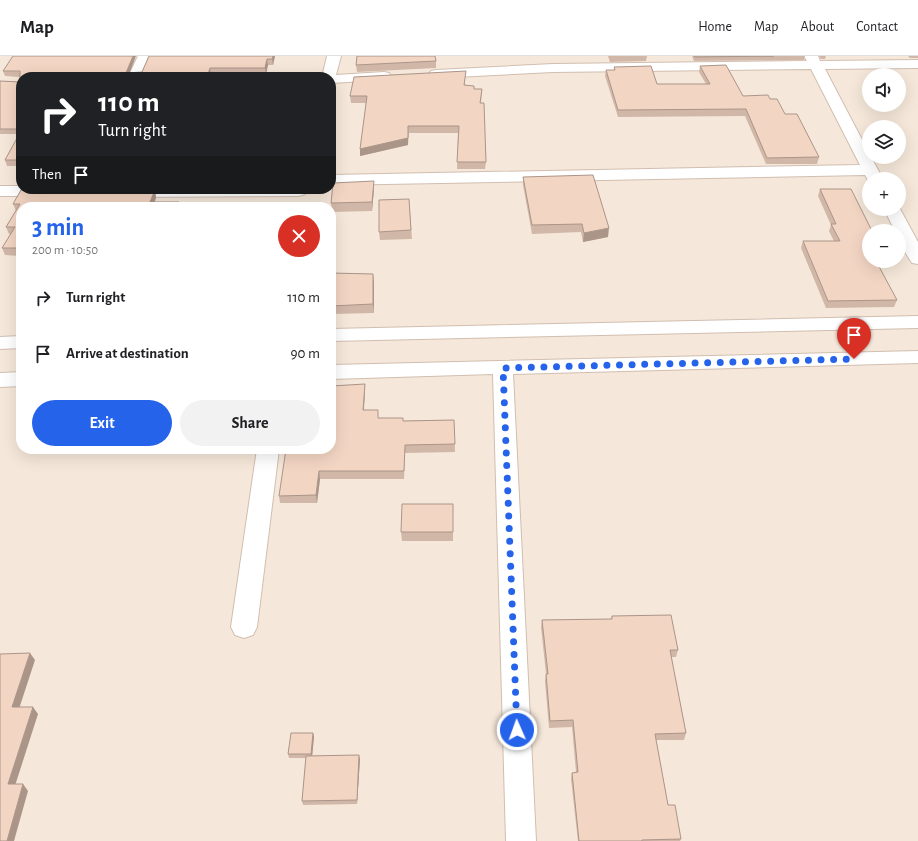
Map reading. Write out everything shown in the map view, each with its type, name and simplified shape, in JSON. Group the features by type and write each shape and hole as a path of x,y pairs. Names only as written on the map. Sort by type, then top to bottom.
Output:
{"street":[{"path":"137,72 145,56"},
{"path":"331,72 334,56"},
{"path":"815,61 872,172"},
{"path":"426,74 553,68 815,61 918,64"},
{"path":"336,78 394,76"},
{"path":"336,180 862,174"},
{"path":"0,191 16,191"},
{"path":"205,194 298,196"},
{"path":"896,216 918,259"},
{"path":"336,335 918,322"},
{"path":"0,343 16,342"},
{"path":"336,372 918,357"},
{"path":"503,368 521,841"},
{"path":"0,380 16,379"},
{"path":"244,627 267,454"}],"shaded area":[{"path":"0,56 918,56 918,841 0,841"}],"building":[{"path":"13,56 133,56 126,72 3,71"},
{"path":"149,56 273,56 272,59 267,59 265,68 210,68 209,72 142,72"},
{"path":"357,56 435,56 436,61 356,65"},
{"path":"694,56 774,56 695,57"},
{"path":"726,65 743,96 768,95 770,99 777,99 785,114 797,114 819,157 767,158 746,109 618,110 606,70 615,70 614,67 651,66 657,84 710,84 700,66"},
{"path":"466,71 464,85 474,86 474,89 482,89 480,103 484,103 486,162 457,162 459,126 408,126 408,138 360,149 367,96 350,96 354,77"},
{"path":"0,81 16,82 16,129 0,129"},
{"path":"16,140 16,160 5,160"},
{"path":"593,175 609,228 584,233 582,224 532,225 523,177"},
{"path":"374,181 372,202 331,202 332,194 336,194 336,183"},
{"path":"820,189 851,189 862,211 862,216 864,216 868,224 862,224 862,268 880,268 897,300 828,301 803,241 840,241 831,224 836,224"},
{"path":"19,194 153,194 150,202 16,202 16,204 13,204"},
{"path":"409,199 411,230 379,232 379,200"},
{"path":"16,211 16,248 2,248 15,227 6,227"},
{"path":"336,273 373,274 373,304 336,306"},
{"path":"365,384 363,410 378,410 378,418 403,418 403,421 454,420 455,444 405,445 404,471 319,471 316,495 279,496 285,454 336,454 336,386"},
{"path":"402,504 453,504 453,532 401,532"},
{"path":"671,615 678,650 670,650 686,733 655,734 668,805 675,805 681,839 642,841 579,841 572,773 578,772 573,720 550,721 546,674 548,674 542,620 612,619 612,616"},
{"path":"30,653 12,707 33,707 8,784 23,784 7,841 0,841 0,654"},
{"path":"291,733 313,733 311,754 288,754"},
{"path":"359,755 357,800 302,801 306,756"}],"route":[{"path":"517,730 503,368 854,359"}]}
